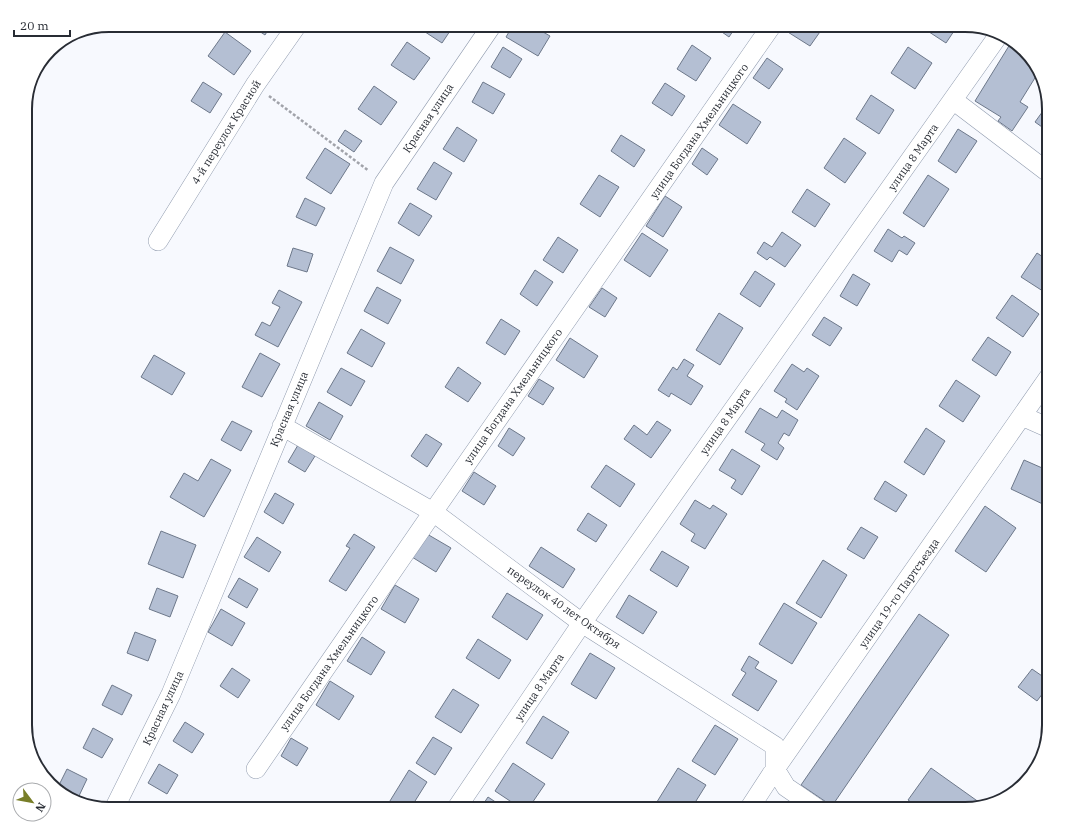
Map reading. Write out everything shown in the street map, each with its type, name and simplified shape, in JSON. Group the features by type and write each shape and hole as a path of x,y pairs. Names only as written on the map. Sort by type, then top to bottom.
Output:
{"street":[{"name":"4-й переулок Красной","path":"158,241 255,85 292,32"},
{"name":"Красная улица","path":"117,802 171,694 384,182 487,32"},
{"name":"улица Богдана Хмельницкого","path":"256,769 767,32"},
{"name":"улица 8 Марта","path":"461,802 582,623 996,39"},
{"path":"953,100 1042,168"},
{"name":"улица 19-го Партсъезда","path":"754,802 775,769 1042,387"},
{"path":"1022,416 1042,425"},
{"name":"переулок 40 лет Октября","path":"282,426 433,512 582,623 775,746 775,769"},
{"path":"775,769 786,787 808,802"}],"path":[{"path":"255,85 384,182"}],"building":[{"path":"225,32 251,51 234,75 208,56"},
{"path":"425,32 449,32 442,43"},
{"path":"509,32 543,32 550,36 538,56 506,37"},
{"path":"722,32 732,32 729,37"},
{"path":"788,32 820,32 810,46"},
{"path":"929,32 953,32 946,43"},
{"path":"407,42 430,58 414,80 391,65"},
{"path":"692,45 711,58 696,81 677,69"},
{"path":"1009,46 1026,62 1035,78 1020,102 1028,107 1012,131 998,121 1001,117 975,101"},
{"path":"503,47 522,59 510,78 491,67"},
{"path":"908,47 932,63 915,89 891,73"},
{"path":"767,58 783,69 769,89 753,78"},
{"path":"203,82 222,94 210,113 191,101"},
{"path":"483,82 505,94 493,114 472,102"},
{"path":"665,83 685,96 672,116 652,103"},
{"path":"374,86 397,102 381,125 358,109"},
{"path":"871,95 894,110 879,134 856,119"},
{"path":"733,104 761,122 747,144 719,125"},
{"path":"1042,112 1042,127 1035,122"},
{"path":"457,127 477,140 464,162 443,149"},
{"path":"958,129 977,141 956,173 938,161"},
{"path":"345,130 362,141 354,152 338,141"},
{"path":"621,135 645,150 634,167 611,151"},
{"path":"844,138 866,153 845,183 824,168"},
{"path":"325,148 350,164 331,194 306,178"},
{"path":"702,148 718,159 707,175 692,164"},
{"path":"434,162 452,173 436,200 417,189"},
{"path":"599,175 619,187 600,217 580,204"},
{"path":"928,175 949,189 924,227 903,213"},
{"path":"807,189 830,204 815,227 792,212"},
{"path":"665,196 682,207 663,237 646,226"},
{"path":"305,198 325,208 316,226 296,217"},
{"path":"410,203 432,216 419,236 398,223"},
{"path":"888,229 902,238 904,236 915,243 907,255 899,250 892,262 874,251"},
{"path":"782,232 801,245 785,267 770,257 767,260 757,253 764,242 772,247"},
{"path":"642,233 668,250 650,277 624,260"},
{"path":"558,237 578,250 563,273 543,260"},
{"path":"390,247 414,260 401,284 377,271"},
{"path":"293,248 313,254 307,272 287,266"},
{"path":"1037,253 1042,256 1042,290 1021,277"},
{"path":"535,270 553,282 537,306 520,294"},
{"path":"755,271 775,284 760,307 740,294"},
{"path":"853,274 870,284 857,306 840,296"},
{"path":"377,287 401,300 388,324 364,311"},
{"path":"602,288 617,298 605,317 589,307"},
{"path":"279,290 302,302 278,347 255,335 262,322 270,326 280,307 272,303"},
{"path":"1012,295 1039,314 1023,337 996,318"},
{"path":"719,313 743,328 720,365 696,350"},
{"path":"824,317 842,328 830,346 812,335"},
{"path":"501,319 520,331 505,355 486,343"},
{"path":"361,329 385,343 372,367 347,353"},
{"path":"988,337 1011,352 996,376 972,360"},
{"path":"570,338 598,356 584,378 556,360"},
{"path":"260,353 280,364 262,397 242,387"},
{"path":"154,355 185,373 172,395 141,377"},
{"path":"684,359 694,365 687,376 703,386 691,405 671,393 669,397 658,390 673,367 677,370"},
{"path":"792,364 804,372 807,368 819,376 797,410 785,402 787,399 774,391"},
{"path":"458,367 481,383 468,402 445,387"},
{"path":"341,368 365,381 351,406 327,392"},
{"path":"539,379 554,388 543,405 528,396"},
{"path":"956,380 980,396 963,422 939,406"},
{"path":"319,402 343,416 330,440 306,426"},
{"path":"760,408 777,418 782,410 798,420 789,436 784,433 778,443 784,448 777,460 761,450 765,444 745,432"},
{"path":"232,421 252,431 241,451 221,440"},
{"path":"657,421 671,430 651,458 624,439 634,425 647,435"},
{"path":"509,428 525,438 513,456 498,446"},
{"path":"926,428 945,441 924,475 904,462"},
{"path":"426,434 442,444 427,467 411,456"},
{"path":"298,445 315,456 305,472 288,462"},
{"path":"732,449 760,466 742,495 731,488 736,480 719,470"},
{"path":"211,459 231,470 204,517 170,497 184,473 198,481"},
{"path":"1024,460 1042,468 1042,504 1011,489"},
{"path":"606,465 635,484 620,507 591,487"},
{"path":"474,472 496,486 484,505 462,491"},
{"path":"885,481 907,495 896,512 874,499"},
{"path":"275,493 294,504 283,524 264,512"},
{"path":"695,500 710,509 713,505 727,514 705,549 691,541 695,534 680,524"},
{"path":"985,506 1016,528 986,572 955,551"},
{"path":"588,513 607,525 596,542 577,530"},
{"path":"861,527 878,537 864,559 847,549"},
{"path":"161,531 196,545 183,578 148,564"},
{"path":"354,534 375,547 346,591 329,581 350,548 346,546"},
{"path":"427,534 451,548 436,572 412,557"},
{"path":"257,537 281,552 269,572 244,557"},
{"path":"541,547 575,569 563,588 529,566"},
{"path":"662,551 689,567 677,587 650,570"},
{"path":"823,560 847,575 821,618 796,603"},
{"path":"239,578 258,589 247,608 228,597"},
{"path":"395,585 419,599 405,623 381,609"},
{"path":"157,588 178,596 170,617 149,609"},
{"path":"507,593 543,615 527,640 492,617"},
{"path":"629,595 657,612 643,634 616,617"},
{"path":"784,603 817,623 792,664 759,644"},
{"path":"221,609 245,623 232,646 208,632"},
{"path":"919,614 949,635 835,802 826,802 801,785"},
{"path":"135,632 156,640 148,661 127,653"},
{"path":"362,637 385,652 371,675 347,661"},
{"path":"478,639 511,660 499,679 466,658"},
{"path":"590,653 615,668 596,699 571,684"},
{"path":"749,656 759,662 755,668 777,681 758,711 732,695 746,673 741,670"},
{"path":"232,668 250,680 238,698 220,686"},
{"path":"1032,669 1042,676 1042,694 1037,701 1018,687"},
{"path":"330,681 354,696 339,720 316,705"},
{"path":"112,685 132,695 122,715 102,705"},
{"path":"453,689 479,705 461,733 435,717"},
{"path":"543,716 569,732 552,759 526,743"},
{"path":"185,722 204,734 192,753 173,741"},
{"path":"715,725 738,739 715,775 692,761"},
{"path":"93,728 113,739 102,758 83,748"},
{"path":"433,737 452,748 435,775 416,763"},
{"path":"291,738 308,748 297,766 281,756"},
{"path":"513,763 545,784 533,802 512,802 495,791"},
{"path":"159,764 178,775 167,794 148,783"},
{"path":"678,768 706,785 695,802 657,802"},
{"path":"931,768 977,801 911,802 908,800"},
{"path":"67,769 87,779 79,796 70,792 59,784"},
{"path":"409,770 427,782 414,802 389,802"},
{"path":"488,797 496,802 485,802"}]}
